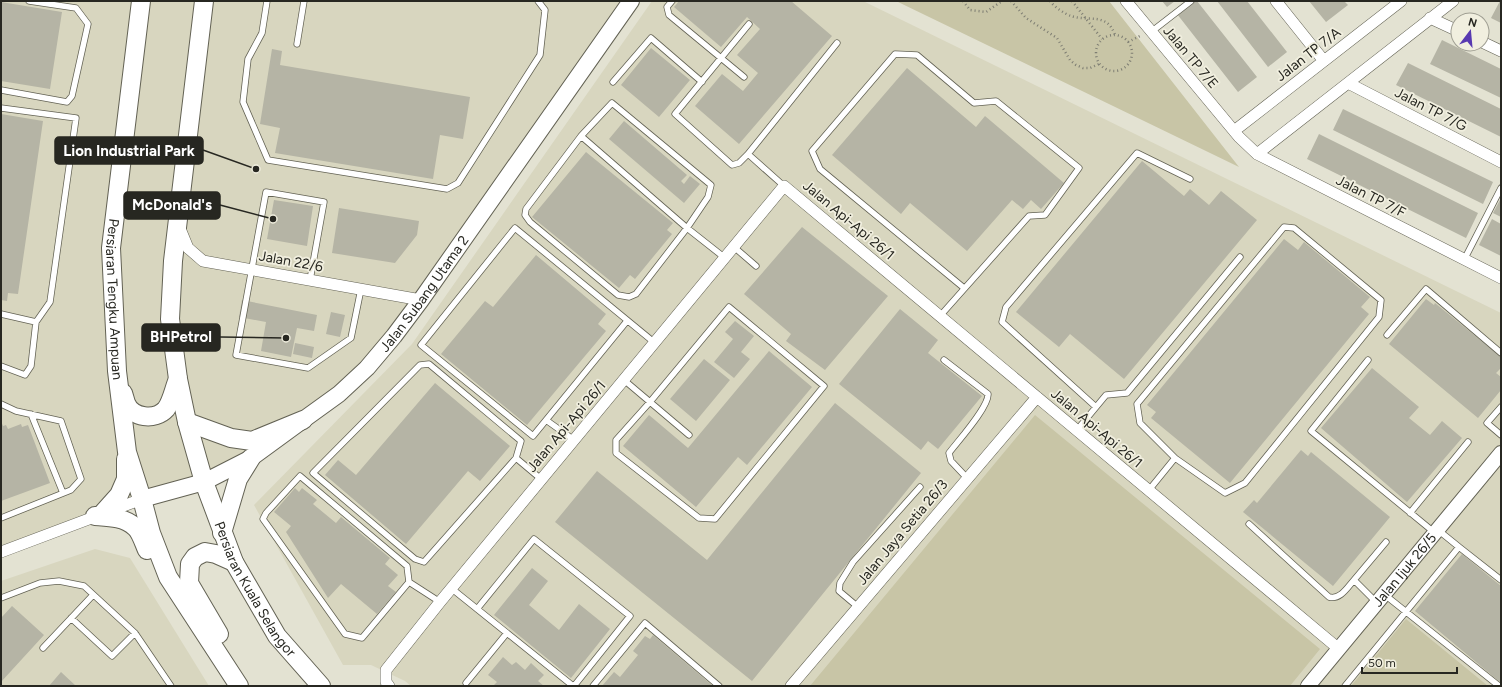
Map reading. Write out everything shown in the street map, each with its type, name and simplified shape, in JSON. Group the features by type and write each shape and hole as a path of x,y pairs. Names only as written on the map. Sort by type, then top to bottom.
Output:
{"main road":[{"name":"Persiaran Tengku Ampuan","path":"141,1 111,248 117,371 127,452 142,500"},
{"path":"204,1 177,222 170,319 178,379 187,422 204,482"},
{"name":"Jalan Subang Utama 2","path":"142,500 204,482 251,458 339,394 367,368 394,336 421,300 631,1"},
{"path":"117,371 126,404 136,414 146,417 155,416 165,409 170,401 178,379"},
{"path":"187,422 231,438 252,441 304,420"},
{"path":"99,515 119,495 126,479 127,452"},
{"path":"222,534 238,479 251,458"},
{"name":"Persiaran Kuala Selangor","path":"204,482 222,534 234,562 277,636 322,686"},
{"path":"142,500 151,533 168,577"},
{"path":"99,515 115,517 136,528 150,558 168,577 239,686"},
{"path":"234,562 216,554 205,552 196,557 190,564 189,583 234,660 239,686"}],"street":[{"name":"Jalan TP 7/E","path":"1126,1 1234,131"},
{"path":"1276,1 1324,61"},
{"name":"Jalan TP 7/A","path":"1234,131 1401,1"},
{"path":"1257,154 1453,1"},
{"path":"1430,18 1450,27"},
{"path":"1490,46 1501,51"},
{"name":"Jalan TP 7/G","path":"1348,83 1501,162"},
{"name":"Jalan TP 7/F","path":"1234,131 1257,154 1501,278"},
{"name":"Jalan Api-Api 26/1","path":"389,686 386,682 386,670 451,588 784,186 1339,649"},
{"name":"Jalan 22/6","path":"177,222 188,248 203,261 421,300"},
{"name":"Jalan Jaya Setia 26/3","path":"791,686 1037,397"},
{"name":"Jalan Ijuk 26/5","path":"1308,686 1501,453"},
{"path":"1,552 142,500"}],"lane":[{"path":"1,90 67,102 72,96 88,24 76,8 29,1"},
{"path":"267,1 262,33 248,59 243,102 268,160 447,190 458,183 540,55 545,10 538,1"},
{"path":"297,44 304,1"},
{"path":"672,1 667,7 669,15 744,77"},
{"path":"1151,32 1191,1"},
{"path":"749,24 675,114 732,164 739,162 748,154 837,43"},
{"path":"613,82 652,38 702,82"},
{"path":"940,316 1029,216 1045,215 1079,168 996,101 974,103 916,55 895,54 812,151 820,169 964,288"},
{"path":"612,103 711,185 708,197 687,228 636,294 629,298 618,295 530,222 525,215 526,210 581,136 612,103"},
{"path":"1,108 76,118 50,302 36,322 31,366 25,375 1,366"},
{"path":"581,136 687,228 725,258"},
{"path":"1096,408 1002,322 1006,306 1137,153 1190,179"},
{"path":"748,154 784,186"},
{"path":"1464,260 1501,188"},
{"path":"310,280 324,202 266,192 236,355 308,368 351,338 361,289"},
{"path":"627,320 533,436 420,345 515,228 627,320 654,343"},
{"path":"1284,228 1294,228 1380,300 1379,317 1245,484 1225,493 1175,458 1140,423 1137,404 1284,228"},
{"path":"734,247 756,266"},
{"path":"1077,430 1106,395 1127,393 1240,257"},
{"path":"1387,335 1426,289 1501,353"},
{"path":"729,307 824,386 715,519 699,518 616,453 616,440 650,402 729,307"},
{"path":"1,314 36,322"},
{"path":"944,360 988,394 987,403 982,411 949,453 951,461 967,478"},
{"path":"1368,360 1311,431 1410,513 1459,547 1501,580"},
{"path":"429,364 521,441 516,458 424,562 415,559 313,473 420,365 429,364"},
{"path":"624,380 689,435"},
{"path":"1,404 16,411 61,420 81,479 71,490 1,518"},
{"path":"1501,407 1487,423 1501,435"},
{"path":"31,414 63,493"},
{"path":"546,420 574,440"},
{"path":"1410,513 1468,442"},
{"path":"516,458 541,479"},
{"path":"1149,490 1175,458"},
{"path":"300,476 407,566 408,582 362,638 345,634 263,519 266,513 300,476"},
{"path":"858,607 839,590 840,584 853,562 920,487"},
{"path":"1249,524 1332,598 1340,596 1386,542"},
{"path":"451,588 477,609 573,686 630,616 534,539 477,609"},
{"path":"1345,686 1459,547"},
{"path":"1,598 40,583 59,580 84,586 135,633 171,686"},
{"path":"1354,580 1381,599 1406,612 1499,686"},
{"path":"408,582 440,602"},
{"path":"42,648 93,595"},
{"path":"71,618 112,656 135,633"},
{"path":"593,686 645,623 719,686"},
{"path":"466,683 507,633"}],"path":[{"path":"962,1 970,10 986,12 1002,1"},
{"path":"1011,1 1026,18 1057,38 1070,60 1076,65 1083,68 1090,68 1099,64"},
{"path":"1050,1 1053,5 1071,16 1097,18 1106,21 1113,29 1115,35"},
{"path":"1074,2 1102,39"},
{"path":"1115,35 1123,37 1128,42 1132,48 1132,55 1130,62 1125,68 1113,72 1099,64 1096,57 1096,51 1097,45 1102,39 1115,35"}],"shaded area":[{"path":"1,1 626,1 397,337 250,456 1,551"},
{"path":"652,1 863,1 1501,313 1501,686 411,686 405,681 371,665 343,665 254,505 412,344"},
{"path":"896,1 1109,1 1239,167"},
{"path":"1035,415 1320,649 1290,686 810,686"},
{"path":"95,549 130,558 209,686 1,686 1,581"},
{"path":"1406,619 1488,686 1351,686"}],"building":[{"path":"679,1 791,1 832,36 739,144 695,106 722,74 743,91 758,73 737,55 760,29 747,17 721,47 674,7"},
{"path":"1162,1 1175,1 1167,7"},
{"path":"1197,1 1257,77 1238,92 1177,14"},
{"path":"1217,1 1247,1 1287,52 1268,67"},
{"path":"1309,1 1344,1 1348,5 1326,22"},
{"path":"1501,1 1501,23 1491,18"},
{"path":"1,2 62,12 50,89 1,81"},
{"path":"1442,40 1450,44 1450,52 1466,52 1501,69 1501,98 1430,64"},
{"path":"651,48 690,80 659,117 621,85"},
{"path":"272,49 282,51 280,65 470,97 463,139 440,135 433,179 275,153 280,128 260,124"},
{"path":"1408,63 1501,109 1501,137 1396,85"},
{"path":"907,68 976,127 985,116 1064,183 1041,209 1031,200 1023,209 1012,200 967,251 910,203 901,214 832,155"},
{"path":"1343,109 1493,182 1483,204 1333,130"},
{"path":"1,114 43,121 18,294 8,293 7,301 1,300"},
{"path":"624,121 687,175 681,181 684,184 690,176 700,184 684,203 609,139"},
{"path":"1319,134 1478,213 1466,238 1307,159"},
{"path":"586,152 673,223 667,230 672,234 635,279 630,275 619,288 532,217"},
{"path":"1142,161 1184,196 1190,189 1209,205 1221,191 1257,220 1124,379 1070,334 1059,347 1016,312"},
{"path":"1501,198 1501,217 1493,213"},
{"path":"274,200 313,206 307,246 267,239"},
{"path":"339,208 419,221 417,235 395,263 332,253"},
{"path":"1492,219 1501,224 1501,256 1479,245"},
{"path":"802,227 888,296 825,370 786,341 791,334 744,294"},
{"path":"1284,239 1298,250 1304,242 1370,297 1361,307 1369,314 1230,483 1151,418 1156,412 1147,405"},
{"path":"536,255 606,314 598,324 606,331 527,425 441,354 485,301 493,307"},
{"path":"1426,299 1434,305 1435,303 1501,357 1501,368 1496,373 1501,377 1501,390 1478,418 1389,344"},
{"path":"242,300 317,315 314,331 297,328 291,357 261,351 266,322 239,317"},
{"path":"900,309 938,340 928,353 982,396 938,449 928,441 921,450 839,384"},
{"path":"331,312 345,315 340,337 326,334"},
{"path":"735,321 754,336 741,352 750,359 734,378 714,362 733,339 725,332"},
{"path":"295,343 314,347 312,358 293,354"},
{"path":"769,351 812,387 747,465 738,457 696,507 623,446 649,415 688,448"},
{"path":"704,359 730,380 696,421 670,399"},
{"path":"1372,368 1419,407 1409,418 1430,435 1442,421 1462,438 1407,502 1321,428"},
{"path":"435,383 510,446 480,481 468,471 406,544 325,475 338,460 356,475"},
{"path":"835,403 921,473 752,681 555,522 597,471 707,560"},
{"path":"1,421 3,426 6,425 8,429 21,424 22,427 28,425 50,483 1,501"},
{"path":"1301,450 1308,456 1311,452 1390,517 1333,586 1243,512 1254,500 1257,503"},
{"path":"295,488 299,492 302,488 317,500 313,504 336,523 341,517 390,558 385,564 398,575 388,586 396,592 377,614 341,584 328,598 286,532 291,526 274,512"},
{"path":"1462,554 1501,586 1501,683 1415,611"},
{"path":"532,568 548,581 529,605 559,630 579,604 610,629 571,678 494,615"},
{"path":"12,606 44,635 1,682 1,618"},
{"path":"653,635 713,686 602,686 614,672 620,677 638,655 633,651 645,636 650,639"},
{"path":"503,657 512,665 516,662 525,670 531,663 544,675 538,681 544,686 493,686 497,682 488,675"},
{"path":"61,672 76,686 49,686"}],"place":[{"name":"Lion Industrial Park","path":"256,169"},
{"name":"McDonald's","path":"273,219"},
{"name":"BHPetrol","path":"286,338"}]}
